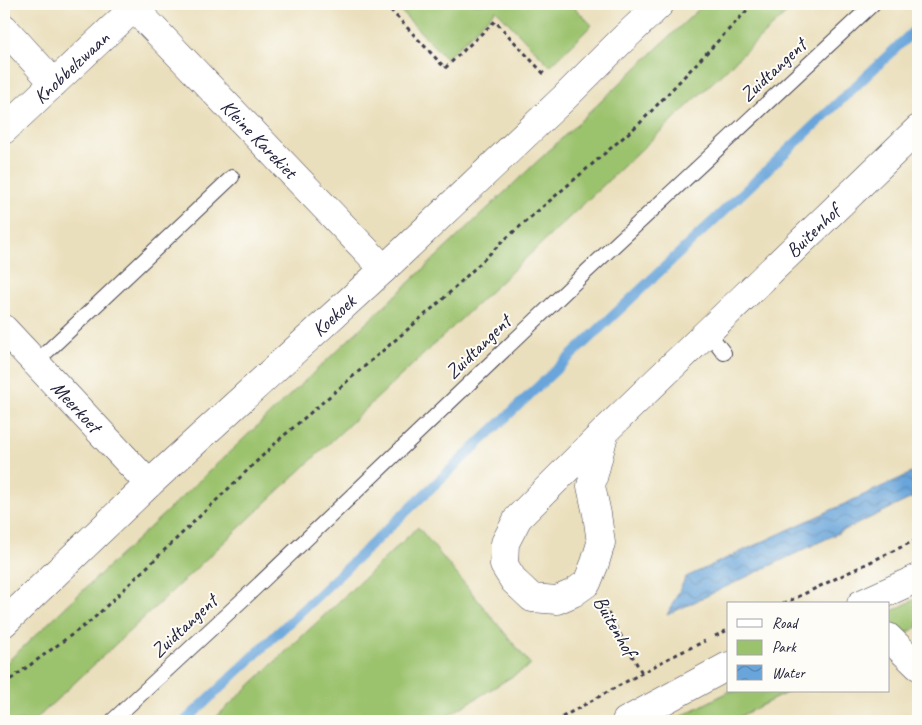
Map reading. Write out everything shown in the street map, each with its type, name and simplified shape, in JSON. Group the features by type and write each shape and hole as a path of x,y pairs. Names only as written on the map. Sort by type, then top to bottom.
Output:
{"street":[{"name":"Koekoek","path":"4,623 149,484 384,269 660,4"},
{"name":"Knobbelzwaan","path":"4,130 136,6"},
{"name":"Kleine Karekiet","path":"136,6 384,269"},
{"path":"4,28 54,83"},
{"name":"Buitenhof","path":"605,431 591,486 597,514 600,543 596,562 589,580 573,593 556,600 532,598 514,581 504,565 505,542 518,518 605,431 716,343 918,129"},
{"name":"Meerkoet","path":"4,329 149,484"},
{"path":"865,602 918,578"},
{"path":"890,639 918,666"},
{"path":"626,721 727,667"}],"lane":[{"name":"Zuidtangent","path":"112,721 252,591 586,272 873,4"},
{"path":"35,363 232,177"}],"path":[{"path":"385,4 445,68 495,21 565,97"},
{"path":"4,684 92,620 281,438 442,300 503,241 640,123 753,4"},
{"path":"787,602 918,539"},
{"name":"Buitenhof","path":"589,580 642,673"},
{"path":"555,721 669,658 727,630"}],"green space":[{"path":"394,4 571,4 592,25 550,66 496,10 446,59"},
{"path":"704,4 796,4 34,721 4,721 4,665"},
{"path":"418,527 531,665 439,721 212,721"},
{"path":"918,598 918,627 890,641 890,612"},
{"path":"728,692 788,692 731,721 672,721"}],"water":[{"path":"918,470 918,495 667,615 686,577"}],"waterway":[{"path":"185,721 918,27"}]}
